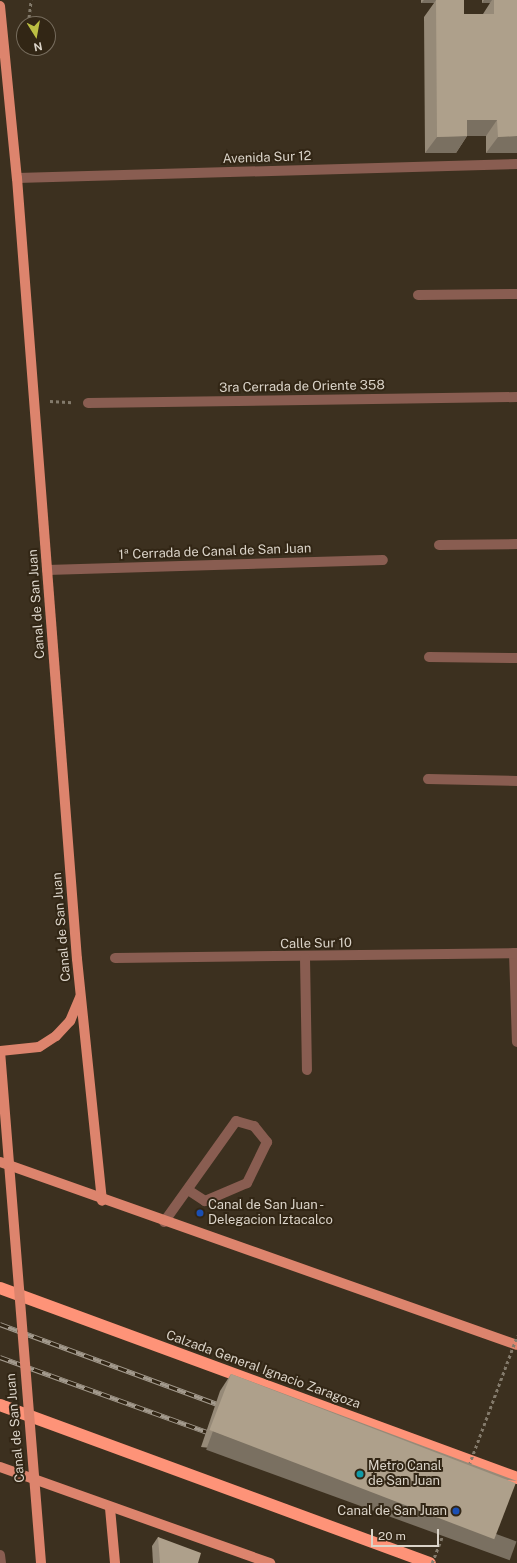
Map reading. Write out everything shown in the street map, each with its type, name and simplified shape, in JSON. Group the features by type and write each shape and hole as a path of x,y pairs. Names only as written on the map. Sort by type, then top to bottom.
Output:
{"highway":[{"name":"Calzada General Ignacio Zaragoza","path":"0,1288 517,1478"},
{"path":"0,1405 431,1563"}],"main road":[{"name":"Canal de San Juan","path":"0,6 17,178 81,994 102,1201"},
{"path":"0,1051 39,1046 56,1036 70,1021 81,994"},
{"name":"Canal de San Juan","path":"0,1051 41,1563"},
{"path":"0,1162 102,1201 517,1345"},
{"path":"0,1467 110,1508 270,1563"},
{"path":"110,1508 115,1563"}],"street":[{"name":"Avenida Sur 12","path":"17,178 517,164"},
{"path":"418,296 517,294"},
{"name":"3ra Cerrada de Oriente 358","path":"88,403 517,397"},
{"path":"438,545 517,544"},
{"name":"1ª Cerrada de Canal de San Juan","path":"47,570 383,560"},
{"path":"429,657 517,658"},
{"path":"428,779 517,781"},
{"path":"516,953 517,1042"},
{"name":"Calle Sur 10","path":"115,958 306,958 516,953"},
{"path":"306,958 307,1070"},
{"path":"164,1222 236,1121 254,1126 267,1142 246,1183 205,1201 188,1190"},
{"path":"0,1555 1,1563"}],"path":[{"path":"29,16 31,0"},
{"path":"35,400 88,403"},
{"path":"467,1469 517,1336"},
{"path":"431,1563 446,1528"}],"building":[{"path":"436,0 464,0 464,14 494,14 494,0 517,0 517,136 498,137 497,120 467,120 467,136 437,137"},
{"name":"Metro Canal de San Juan","path":"231,1374 516,1483 494,1539 209,1430"},
{"path":"158,1537 201,1553 198,1563 160,1563"}],"railway":[{"path":"0,1324 225,1407"},
{"path":"0,1357 216,1435"}],"place":[{"name":"Canal de San Juan - Delegacion Iztacalco","path":"200,1213"},
{"name":"Metro Canal de San Juan","path":"360,1474"},
{"name":"Canal de San Juan","path":"456,1511"}]}
